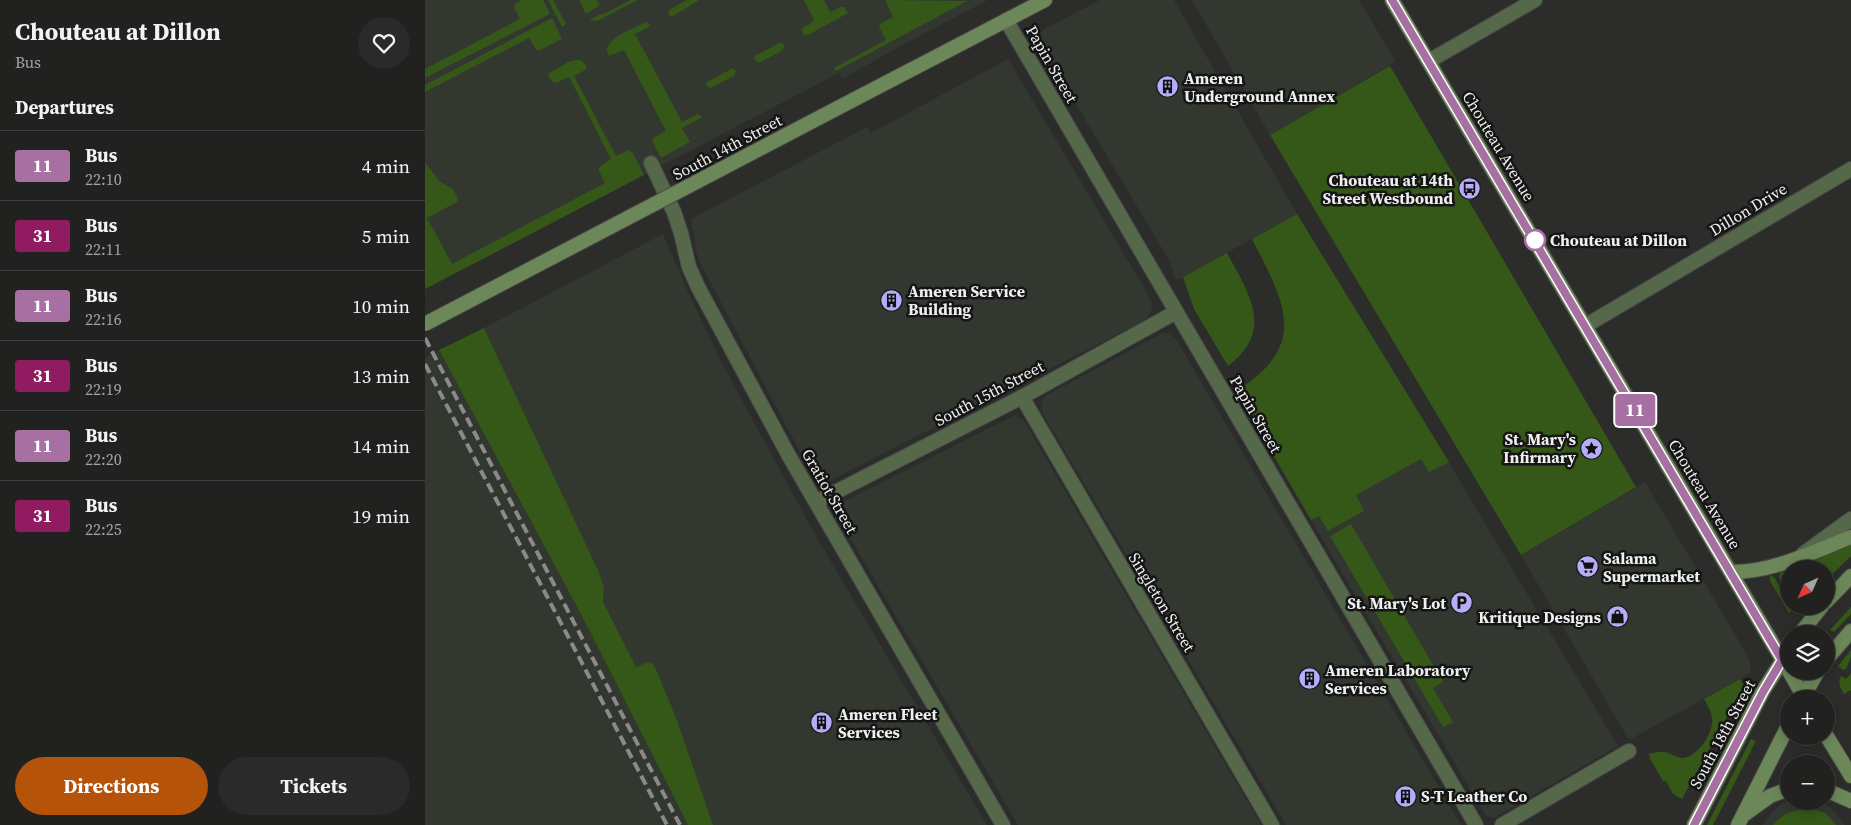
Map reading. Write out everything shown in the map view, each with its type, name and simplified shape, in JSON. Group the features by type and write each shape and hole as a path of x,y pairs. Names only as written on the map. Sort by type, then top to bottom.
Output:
{"main road":[{"name":"South 14th Street","path":"425,324 1045,0"},
{"name":"Chouteau Avenue","path":"1392,0 1780,652"},
{"path":"1731,572 1751,571 1770,567 1851,537"},
{"path":"1835,593 1851,576"},
{"path":"1807,625 1815,615"},
{"path":"1835,650 1851,631"},
{"name":"South 18th Street","path":"1694,825 1759,700 1780,672"},
{"path":"1740,820 1780,742"},
{"path":"1833,745 1851,776"},
{"path":"1740,820 1770,796 1780,792"},
{"path":"1835,794 1851,801"}],"street":[{"path":"1429,61 1535,0"},
{"name":"Papin Street","path":"1006,20 1476,825"},
{"name":"Gratiot Street","path":"651,163 674,212 689,267 697,287 816,502 1003,825"},
{"name":"Dillon Drive","path":"1585,326 1851,169"},
{"name":"South 15th Street","path":"816,502 1022,397 1176,312"},
{"name":"Singleton Street","path":"1022,397 1272,825"},
{"path":"1800,556 1851,519"},
{"path":"1502,825 1629,751"}],"shaded area":[{"path":"425,0 988,0 842,79 839,73 425,289"},
{"path":"1100,0 1174,0 1297,214 1176,281 1169,260 1039,42 1038,36 1043,30"},
{"path":"1192,0 1359,0 1396,62 1270,135"},
{"path":"1008,59 1149,296 1152,304 1151,312 1147,318 1136,325 829,481 823,482 813,474 806,463 700,263 696,251 691,219 867,127 871,133"},
{"path":"663,234 723,365 817,538 987,825 713,825 677,720 656,669 648,662 636,667 603,600 604,587 598,570 484,328"},
{"path":"1163,333 1169,334 1176,339 1461,825 1286,825 1043,414 1041,407 1043,399 1047,395"},
{"path":"439,350 584,620 688,825 425,825 425,358"},
{"path":"1015,415 1024,421 1261,825 1018,825 838,517 837,512 839,506 845,501"},
{"path":"1440,448 1618,746 1494,818 1485,814 1311,520"},
{"path":"1645,482 1743,648 1750,661 1751,673 1629,740 1521,555"},
{"path":"1779,805 1780,810 1833,810 1845,825 1762,825"}],"green space":[{"path":"522,0 543,0 550,14 425,78 425,69 520,19 514,7 515,4"},
{"path":"548,0 553,0 566,24 562,27"},
{"path":"579,0 597,0 600,5 586,14"},
{"path":"631,0 638,0 597,21 589,20 602,15"},
{"path":"687,0 698,1 670,16 669,10"},
{"path":"804,0 824,0 830,12 844,7 848,13 808,35 804,35 801,29 814,21"},
{"path":"885,0 967,1 836,71 834,68 886,40 879,26 893,17"},
{"path":"552,18 562,39 540,50 536,50 529,38 425,92 425,85"},
{"path":"647,22 650,24 649,27 635,34 682,122 698,114 702,117 682,128 690,142 661,158 652,141 653,138 666,131 624,50 609,56 607,50 613,40 620,35"},
{"path":"779,43 784,45 783,50 759,63 754,60 755,56"},
{"path":"581,60 587,67 574,76 616,156 629,150 633,153 644,175 425,289 425,162 439,181 453,189 458,199 457,202 427,218 452,264 605,183 599,167 611,159 569,77 556,83 552,82 548,74 568,62"},
{"path":"1390,66 1636,487 1521,555 1270,135"},
{"path":"733,68 736,71 734,76 710,88 706,85 707,82"},
{"path":"1297,214 1449,462 1429,472 1421,459 1356,495 1364,511 1328,531 1319,516 1311,520 1236,391 1259,374 1274,357 1282,340 1284,322 1281,303 1274,283 1252,239"},
{"path":"1227,253 1249,297 1254,325 1251,339 1242,352 1228,366 1194,309 1183,277"},
{"path":"484,328 598,570 604,587 603,601 636,667 648,662 653,664 656,669 677,720 713,825 688,825 584,620 439,350"},
{"path":"1351,524 1443,682 1433,688 1453,722 1443,727 1330,536"},
{"path":"1851,544 1851,556 1835,571 1835,560 1812,560"},
{"path":"1770,575 1775,578 1780,589 1780,598 1770,581"},
{"path":"1851,607 1851,614 1835,631 1835,625"},
{"path":"1851,650 1851,657 1846,669 1843,670 1838,666"},
{"path":"1851,673 1851,690 1844,694 1839,681 1840,678 1841,676 1846,679"},
{"path":"1740,679 1743,684 1741,691 1682,799 1673,794 1666,781 1663,781 1649,754 1663,752 1683,758 1689,757 1694,753 1700,748 1711,729 1711,712 1704,699"},
{"path":"1751,739 1756,741 1713,825 1707,825"},
{"path":"1816,810 1825,813 1836,825 1773,825 1785,815 1795,811"}],"railway":[{"path":"425,338 680,825"},
{"path":"425,364 667,825"}],"bus line":[{"name":"11","path":"1392,0 1782,660 1763,692 1694,825"}],"place":[{"name":"Ameren Underground Annex","path":"1168,87"},
{"name":"Chouteau at 14th Street Westbound","path":"1469,189"},
{"name":"Chouteau at Dillon","path":"1535,240"},
{"name":"Ameren Service Building","path":"892,300"},
{"name":"St. Mary's Infirmary","path":"1592,448"},
{"name":"Salama Supermarket","path":"1587,567"},
{"name":"St. Mary's Lot","path":"1462,603"},
{"name":"Kritique Designs","path":"1617,617"},
{"name":"Ameren Laboratory Services","path":"1309,679"},
{"name":"Ameren Fleet Services","path":"822,723"},
{"name":"S-T Leather Co","path":"1405,796"}]}
